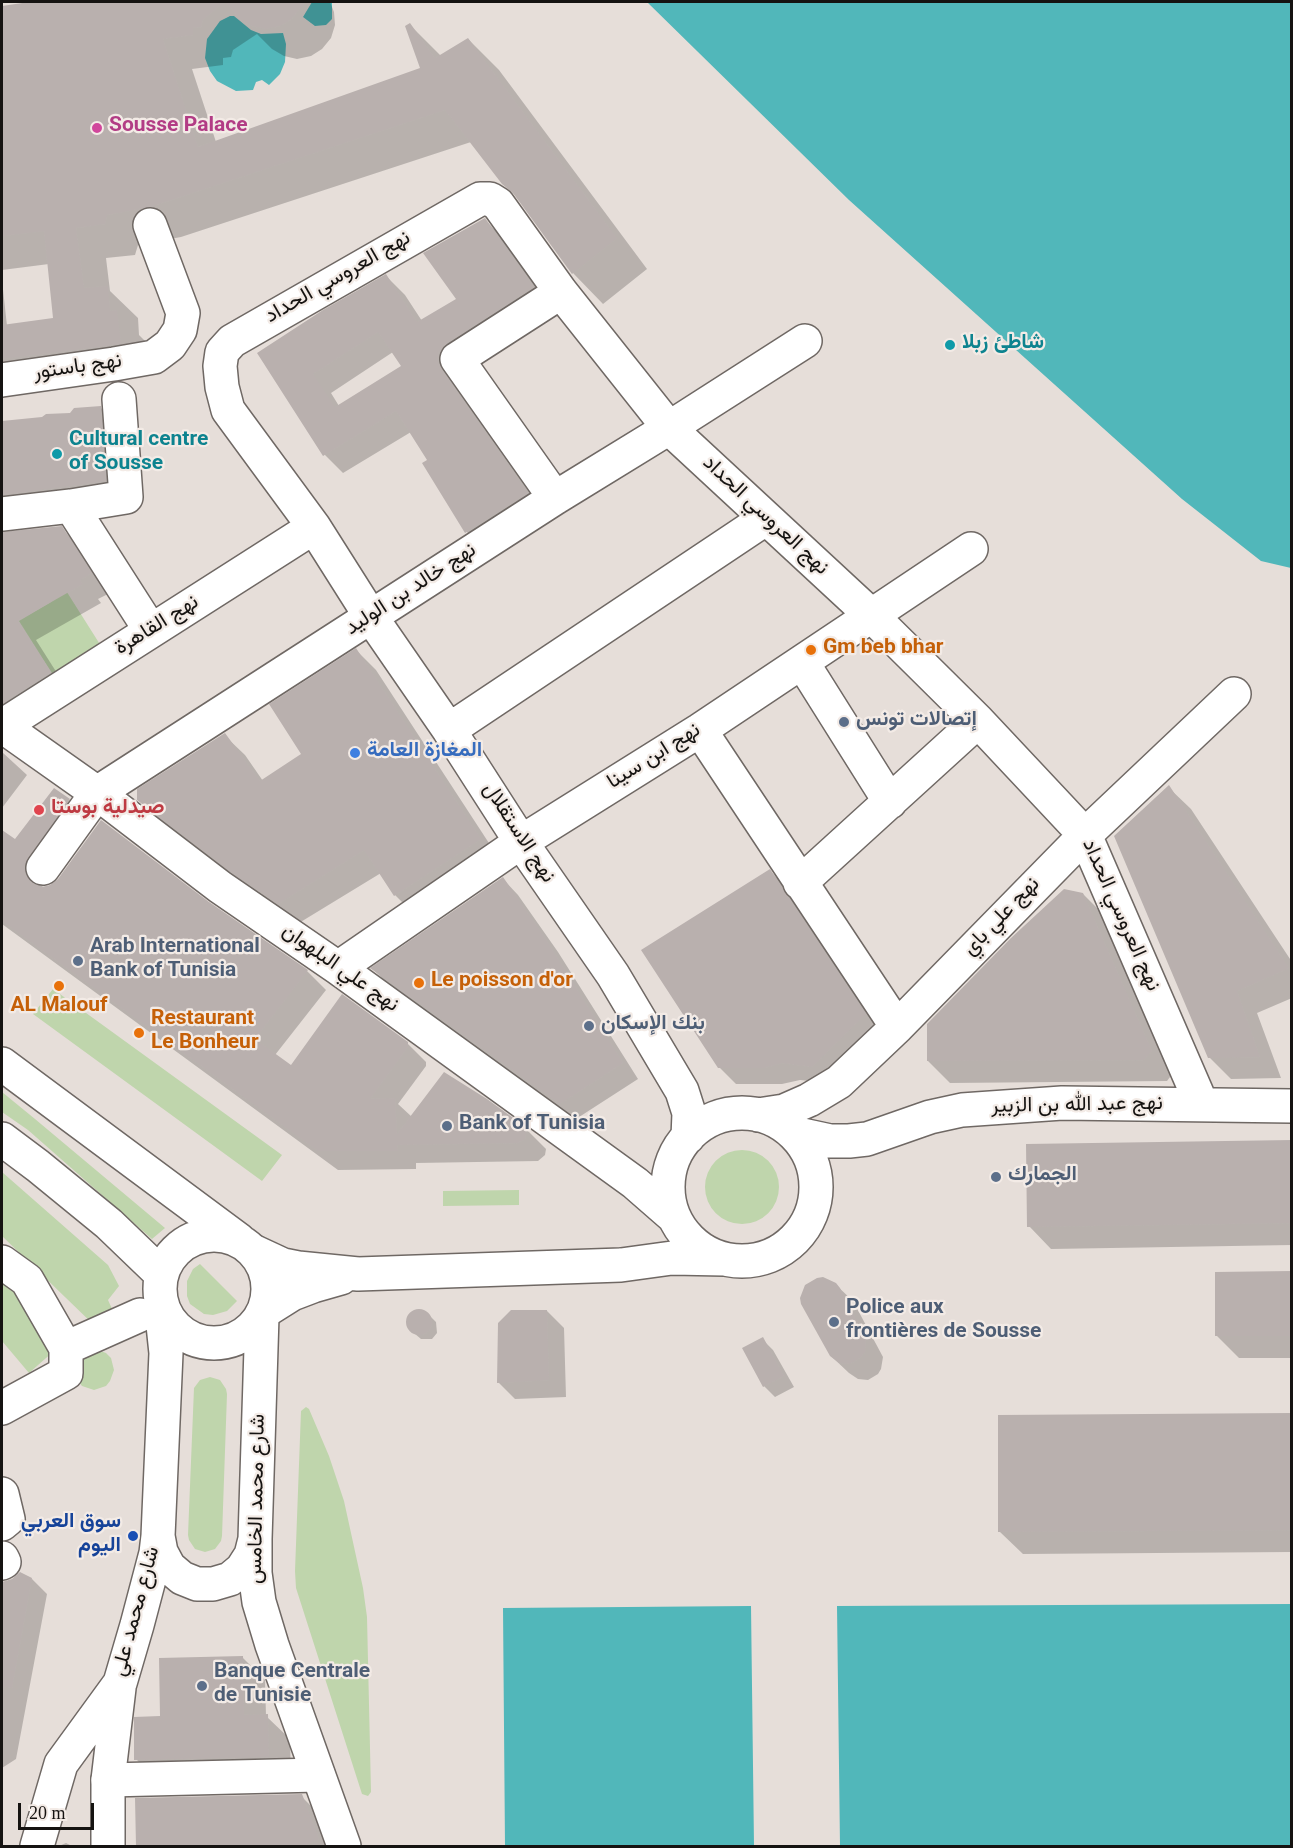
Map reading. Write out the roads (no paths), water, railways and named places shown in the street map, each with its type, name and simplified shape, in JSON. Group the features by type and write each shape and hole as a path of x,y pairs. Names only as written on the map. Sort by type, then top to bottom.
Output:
{"street":[{"name":"نهج العروسي الحداد","path":"220,366 222,352 232,341 480,199 490,199 498,204 561,292 669,428 872,616 978,721 1085,835 1202,1105"},
{"name":"نهج باستور","path":"2,380 154,357 170,345 180,330 183,313 150,225"},
{"path":"555,498 457,359 561,292"},
{"name":"نهج خالد بن الوليد","path":"43,868 97,793 555,498 805,341"},
{"name":"نهج الاستقلال","path":"220,366 228,410 314,527 521,842 613,975 682,1090 689,1113 688,1137"},
{"path":"2,514 126,497 119,399"},
{"path":"71,506 151,631"},
{"path":"449,730 765,519"},
{"name":"نهج القاهرة","path":"2,726 314,527"},
{"name":"نهج ابن سينا","path":"338,968 521,842 700,730 971,549"},
{"path":"802,662 890,801"},
{"name":"نهج علي باي","path":"742,1114 783,1111 809,1100 839,1082 897,1027 1085,835 1234,694"},
{"path":"801,883 978,721"},
{"name":"نهج علي البلهوان","path":"2,726 97,793 220,887 338,968 635,1183 676,1222"},
{"path":"700,730 897,1027"},
{"path":"2,1064 249,1247 262,1263 268,1281 268,1299 264,1314"},
{"name":"نهج الاستقلال","path":"682,1090 715,1112 742,1114"},
{"name":"نهج عبد الله بن الزبير","path":"794,1133 830,1141 867,1139 930,1117 962,1110 1062,1103 1292,1106"},
{"path":"255,1539 251,1555 242,1569 230,1579 213,1584 197,1584 182,1578 169,1567 161,1552 158,1536 166,1353 154,1298 168,1260 190,1240 218,1235 231,1237 283,1264 298,1268 358,1274 621,1265 672,1258 755,1260 774,1254 791,1243 804,1228 815,1204 817,1185 814,1166 794,1133 783,1125 742,1114 713,1119 688,1137 670,1167 669,1201 676,1222 699,1247 724,1259"},
{"path":"2,1139 109,1224 170,1322 183,1335 199,1342 217,1344 235,1340 251,1330 264,1314 292,1294 358,1274"},
{"name":"نهج عبد الله بن الزبير","path":"815,1204 836,1167 867,1139"},
{"path":"621,1265 652,1249 676,1222"},
{"path":"2,1262 27,1280 66,1348 66,1373 2,1408"},
{"path":"66,1348 154,1298"},
{"name":"شارع محمد الخامس","path":"264,1314 255,1539 259,1602 265,1626 344,1846"},
{"path":"2,1494 8,1519 2,1524"},
{"name":"شارع محمد علي","path":"37,1846 61,1764 120,1683 156,1553 158,1536"},
{"path":"2,1558 4,1562 2,1563"},
{"path":"108,1846 108,1780 120,1683"},
{"path":"108,1780 318,1775"}],"water":[{"path":"312,2 332,3 332,19 326,25 315,26 303,17"},
{"path":"647,2 1291,2 1291,568 1261,561 1182,499 849,200"},
{"path":"234,16 251,30 261,34 283,33 286,44 285,62 280,74 269,85 262,80 256,82 253,90 236,91 217,81 210,71 205,58 207,39 220,21"},
{"path":"1291,1604 1291,1846 840,1846 837,1606"},
{"path":"751,1606 754,1846 505,1846 503,1608"}],"place":[{"name":"Sousse Palace","path":"97,128"},
{"name":"شاطئ زبلا","path":"950,345"},
{"name":"Cultural centre of Sousse","path":"57,454"},
{"name":"Gm beb bhar","path":"811,650"},
{"name":"إتصالات تونس","path":"844,722"},
{"name":"المغازة العامة","path":"355,753"},
{"name":"صيدلية بوستا","path":"39,810"},
{"name":"Arab International Bank of Tunisia","path":"78,961"},
{"name":"Le poisson d'or","path":"419,983"},
{"name":"AL Malouf","path":"59,986"},
{"name":"بنك الإسكان","path":"589,1026"},
{"name":"Restaurant Le Bonheur","path":"139,1033"},
{"name":"Bank of Tunisia","path":"447,1126"},
{"name":"الجمارك","path":"996,1177"},
{"name":"Police aux frontières de Sousse","path":"834,1322"},
{"name":"سوق العربي اليوم","path":"133,1536"},
{"name":"Banque Centrale de Tunisie","path":"202,1686"}]}
